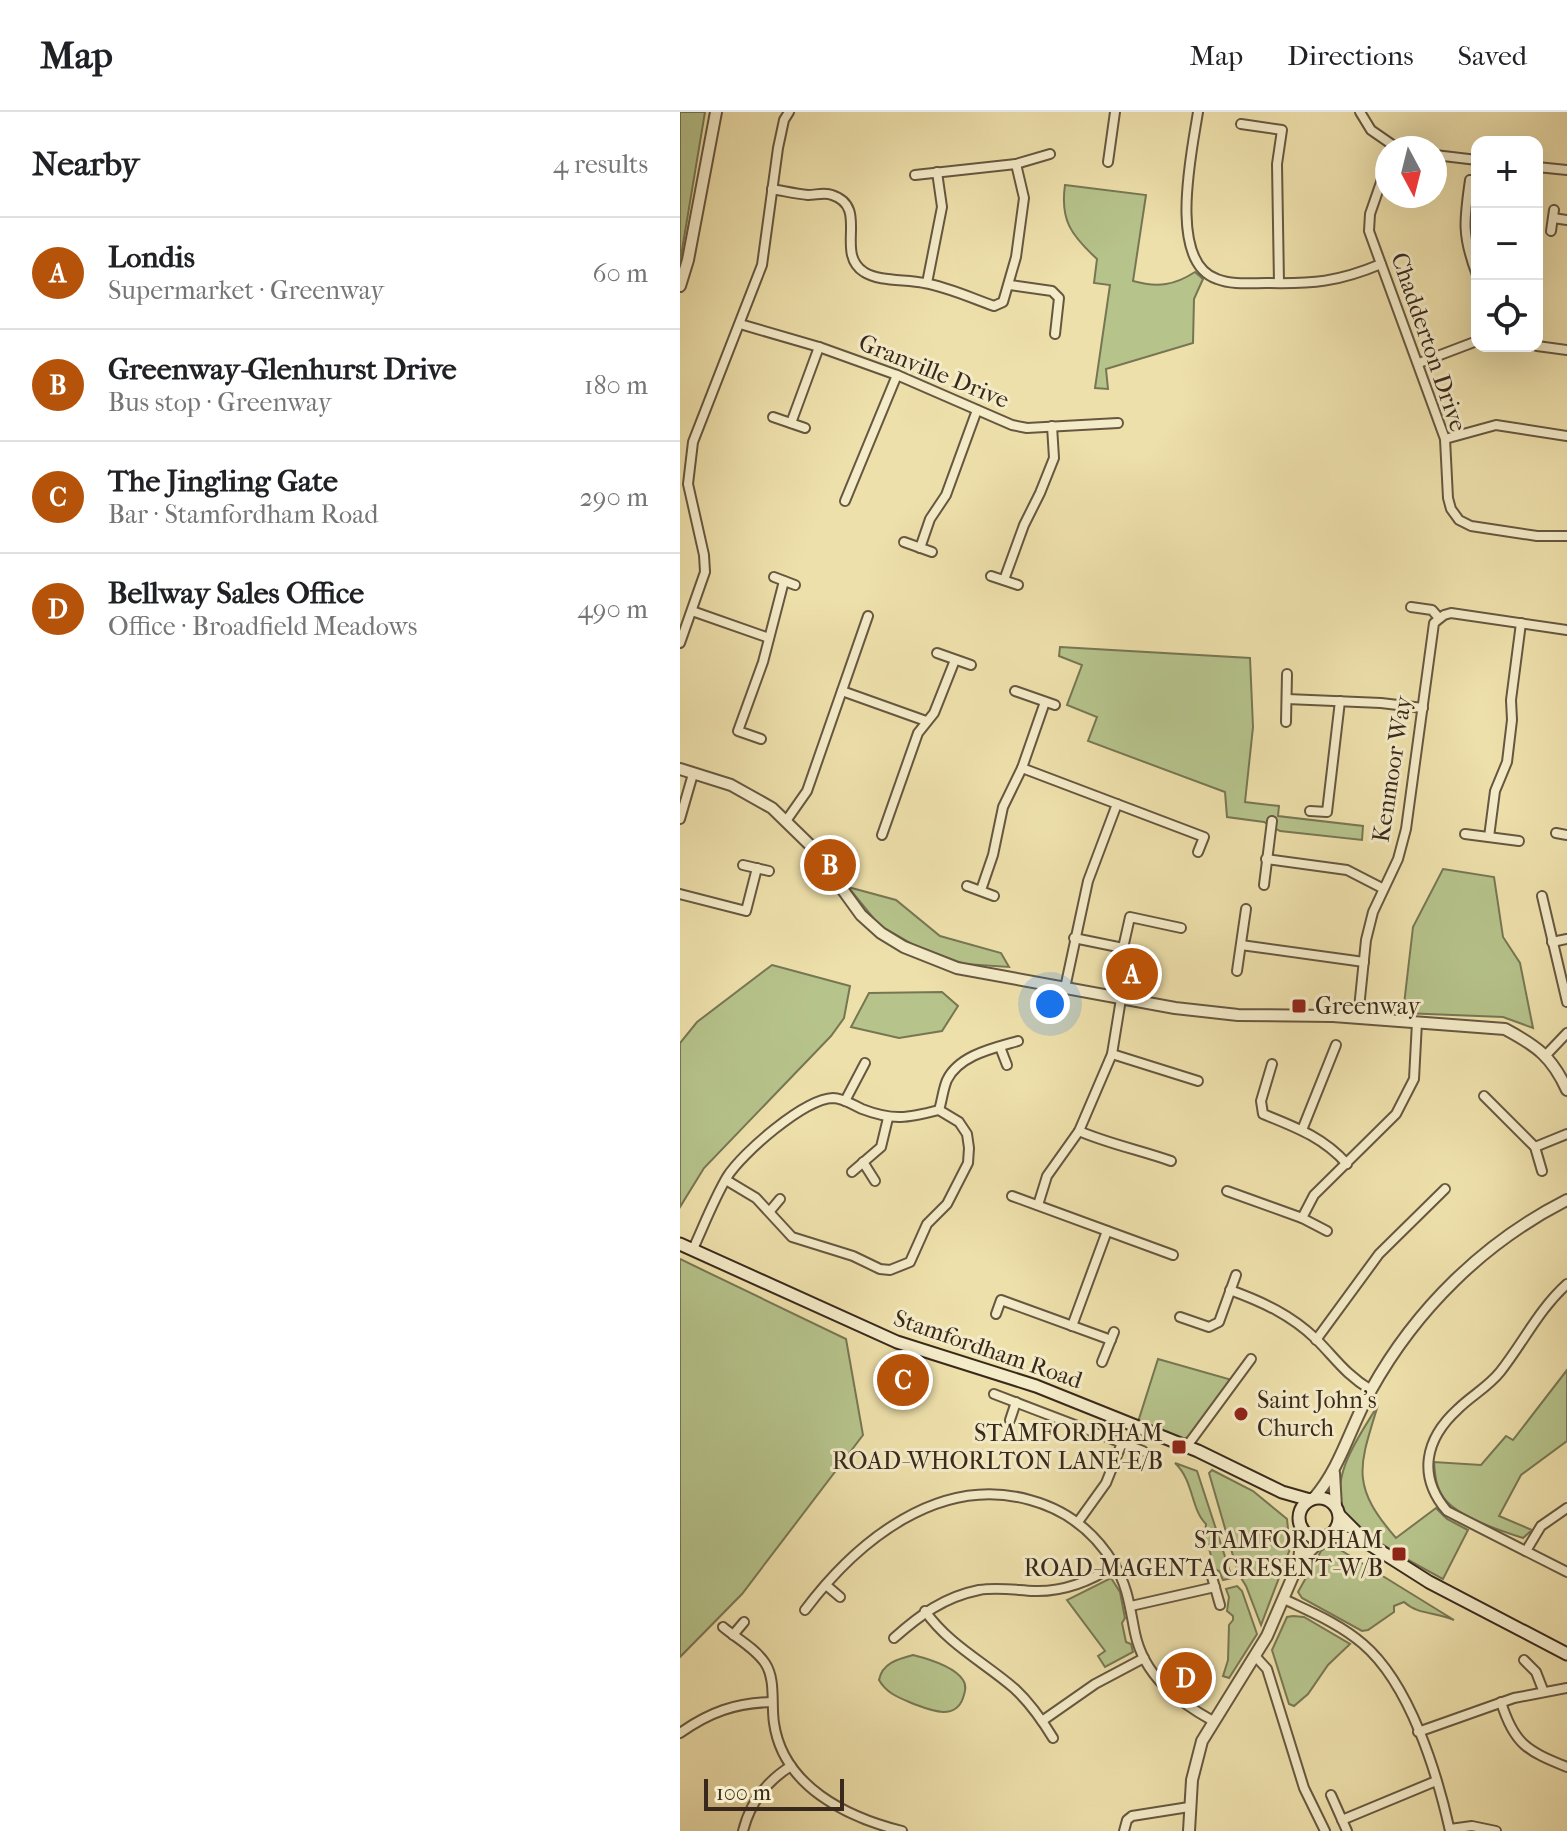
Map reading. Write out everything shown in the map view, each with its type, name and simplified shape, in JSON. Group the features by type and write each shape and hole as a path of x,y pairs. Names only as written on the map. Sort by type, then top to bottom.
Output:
{"main road":[{"name":"Stamfordham Road","path":"680,1244 897,1342 1036,1386 1187,1446 1282,1492 1312,1499"},
{"path":"1282,1492 1311,1537 1366,1542"},
{"path":"1300,1524 1302,1507 1312,1499 1327,1500 1366,1542 1439,1587 1567,1654"},
{"path":"1326,1536 1337,1526 1337,1511"}],"street":[{"path":"680,286 688,260 716,112"},
{"path":"680,643 705,572 688,484 693,442 762,265 781,134 789,112"},
{"path":"1108,162 1115,112"},
{"path":"1198,112 1189,183 1189,242 1201,269 1215,279 1239,283 1279,283 1348,278 1381,264"},
{"path":"1360,112 1371,130 1379,136"},
{"path":"1241,124 1282,130 1277,164 1279,283"},
{"path":"915,175 1016,164 1050,154"},
{"path":"1447,156 1471,159"},
{"path":"772,189 809,195 830,193 842,199 849,206 853,222 849,247 856,266 867,275 927,283 994,306 1003,302 1010,285 1024,198 1016,164"},
{"path":"1543,168 1567,170"},
{"path":"927,283 942,207 937,172"},
{"path":"1470,180 1464,223 1471,258"},
{"name":"Chadderton Drive","path":"1375,200 1369,231 1445,439 1451,509 1459,520 1471,526 1537,536 1567,536"},
{"path":"1551,231 1553,214 1567,220"},
{"path":"1010,285 1052,291 1059,298 1055,334"},
{"name":"Granville Drive","path":"740,324 819,347 897,375 1012,425 1027,428 1118,423"},
{"path":"1419,363 1471,343"},
{"path":"791,423 819,347"},
{"path":"1543,347 1567,350"},
{"path":"845,501 897,375"},
{"path":"920,548 930,519 946,495 977,410"},
{"path":"773,417 805,428"},
{"path":"1445,439 1496,425 1567,436"},
{"path":"1004,580 1054,458 1052,426"},
{"path":"904,542 932,552"},
{"path":"991,576 1018,585"},
{"path":"774,577 795,585"},
{"path":"761,739 738,731 784,581"},
{"path":"1411,607 1432,610 1439,618 1451,613 1567,630"},
{"path":"692,611 769,638"},
{"path":"786,821 807,791 868,616"},
{"name":"Kenmoor Way","path":"1358,1018 1366,940 1382,888 1398,859 1406,829 1432,629 1439,618"},
{"path":"1489,837 1495,791 1507,762 1521,623"},
{"path":"937,653 971,665"},
{"path":"882,835 918,733 934,713 955,660"},
{"path":"1286,722 1287,674"},
{"path":"842,691 926,721"},
{"path":"1015,691 1055,705"},
{"path":"1287,699 1423,708"},
{"path":"1310,811 1327,812 1340,701"},
{"path":"981,890 993,855 1003,807 1022,768 1045,702"},
{"path":"1022,768 1204,837 1198,852"},
{"path":"680,769 731,785 772,808 811,846 861,915 881,933 904,947 957,968 1175,1008 1238,1015 1358,1018 1505,1029 1546,1055 1557,1067 1567,1090"},
{"path":"680,819 693,774"},
{"path":"1065,988 1088,881 1117,804"},
{"path":"1264,885 1272,821"},
{"path":"1556,833 1567,835"},
{"path":"1465,834 1519,841"},
{"path":"1266,859 1347,870 1382,888"},
{"path":"743,865 769,871"},
{"path":"680,894 746,911 757,868"},
{"path":"967,886 994,896"},
{"path":"1542,896 1567,1002"},
{"path":"1237,971 1246,909"},
{"path":"1074,938 1123,948 1130,917 1181,928"},
{"path":"1552,942 1567,939"},
{"path":"1241,945 1364,962"},
{"path":"1038,1205 1047,1176 1079,1131 1112,1054 1121,999"},
{"path":"1302,1218 1314,1195 1396,1114 1414,1079 1417,1022"},
{"path":"1546,1055 1567,1033"},
{"path":"939,1110 948,1080 959,1065 1018,1041"},
{"path":"1302,1130 1336,1045"},
{"path":"1000,1047 1007,1065"},
{"path":"1112,1054 1198,1081"},
{"path":"845,1101 865,1063"},
{"path":"1272,1064 1261,1101 1263,1114 1314,1134 1347,1164"},
{"path":"1484,1096 1535,1147 1542,1171"},
{"path":"693,1249 726,1180 744,1157 797,1113 825,1100 834,1098 845,1101 888,1118 908,1118 939,1110 959,1122 967,1134 968,1163 947,1204 927,1224 910,1262 890,1270 870,1266 853,1256 792,1237 756,1198 726,1180"},
{"path":"852,1172 881,1147 888,1118"},
{"path":"1079,1131 1109,1144 1137,1149 1171,1161"},
{"path":"1535,1147 1567,1134"},
{"path":"863,1162 875,1181"},
{"path":"1316,1340 1379,1254 1445,1189"},
{"path":"1227,1191 1302,1218 1327,1231"},
{"path":"1012,1196 1173,1255"},
{"path":"770,1211 780,1199"},
{"path":"1312,1499 1334,1471 1371,1390 1413,1325 1447,1288 1505,1238 1567,1200"},
{"path":"1072,1326 1107,1231"},
{"path":"1180,1317 1209,1327 1219,1322 1236,1275"},
{"path":"1567,1284 1542,1311 1514,1354 1493,1379 1450,1417 1430,1451 1428,1481 1434,1496 1447,1511 1567,1572"},
{"path":"1230,1290 1267,1303 1290,1318 1316,1340 1340,1368 1371,1390"},
{"path":"996,1314 1001,1300 1072,1326 1112,1336 1102,1362"},
{"path":"1187,1446 1251,1359"},
{"path":"994,1394 1143,1451"},
{"path":"1010,1420 1016,1402"},
{"path":"1078,1522 1106,1483 1122,1443"},
{"path":"1334,1471 1337,1511"},
{"path":"805,1610 855,1556 901,1520 924,1507 946,1499 982,1494 1010,1495 1051,1506 1078,1522 1103,1547 1115,1565 1131,1606 1135,1636 1144,1658 1172,1694 1213,1721"},
{"path":"1526,1551 1541,1526 1567,1508"},
{"path":"1189,1831 1189,1807 1198,1751 1213,1721 1256,1657 1284,1599 1299,1562 1300,1524"},
{"path":"1299,1562 1326,1536"},
{"path":"894,1638 925,1611 950,1598 998,1588 1042,1591 1066,1588 1115,1565"},
{"path":"1210,1570 1220,1605"},
{"path":"826,1585 840,1597"},
{"path":"1131,1606 1215,1587"},
{"path":"1284,1599 1338,1626 1371,1651 1391,1676 1418,1732 1450,1830 1472,1826 1496,1831"},
{"path":"925,1611 953,1643 1016,1690 1053,1738"},
{"path":"733,1635 744,1622"},
{"path":"723,1627 760,1656 768,1667 776,1734 791,1766 813,1790 834,1805 857,1818 902,1831"},
{"path":"1256,1657 1267,1669 1304,1788 1325,1831"},
{"path":"1042,1721 1095,1684 1144,1658"},
{"path":"1524,1660 1536,1672 1543,1690"},
{"path":"1418,1732 1501,1702 1543,1690 1567,1688"},
{"path":"680,1733 706,1715 724,1708 772,1702"},
{"path":"1501,1702 1510,1728 1523,1745 1535,1754 1567,1767"},
{"path":"743,1831 750,1811 766,1786 791,1766"},
{"path":"1342,1820 1436,1781"},
{"path":"1331,1795 1347,1831"},
{"path":"1124,1831 1124,1825 1132,1816 1189,1807"}],"green space":[{"path":"680,112 705,112 680,262"},
{"path":"1065,185 1146,195 1133,281 1166,284 1195,272 1203,279 1194,299 1193,343 1106,369 1108,389 1095,388 1110,285 1094,283 1097,259 1069,226 1064,208"},
{"path":"1060,647 1250,658 1253,727 1245,802 1279,806 1278,816 1363,826 1362,840 1280,831 1264,822 1227,817 1225,792 1088,741 1097,717 1067,705 1082,665 1059,656"},
{"path":"1443,869 1494,877 1503,937 1520,963 1533,1028 1503,1017 1403,1013 1413,927"},
{"path":"848,887 896,900 940,936 1001,953 1009,967 964,964 914,945 879,925"},
{"path":"772,965 850,986 844,1018 831,1036 704,1168 680,1207 680,1043 697,1022"},
{"path":"942,992 958,1006 942,1031 899,1038 851,1027 869,993"},
{"path":"680,1259 846,1339 863,1435 742,1594 680,1657"},
{"path":"1158,1359 1232,1380 1192,1435 1184,1439 1138,1422"},
{"path":"1567,1370 1567,1441 1521,1475 1499,1516 1532,1530 1523,1538 1480,1522 1451,1505 1439,1490 1434,1462 1481,1465 1506,1436 1513,1440"},
{"path":"1378,1405 1363,1460 1365,1489 1381,1520 1396,1538 1436,1508 1447,1519 1468,1530 1443,1579 1375,1540 1345,1513 1340,1485 1343,1471 1355,1443"},
{"path":"1175,1463 1197,1471 1232,1578 1223,1580 1215,1569 1205,1535 1206,1524 1186,1478"},
{"path":"1212,1470 1253,1491 1287,1519 1290,1549 1261,1625 1238,1573 1209,1473"},
{"path":"1340,1545 1339,1549 1454,1620 1415,1609 1404,1602 1394,1606 1394,1612 1368,1630 1362,1631 1302,1598 1298,1592 1321,1551"},
{"path":"1111,1578 1120,1592 1126,1642 1131,1644 1133,1652 1105,1667 1098,1656 1105,1651 1067,1600"},
{"path":"1237,1586 1242,1591 1257,1634 1229,1678 1223,1676 1228,1660 1229,1625 1233,1616 1227,1611 1229,1597 1226,1589"},
{"path":"1287,1617 1304,1617 1350,1644 1294,1706 1289,1704 1272,1650"},
{"path":"913,1655 947,1667 959,1675 965,1687 959,1705 948,1712 927,1709 894,1695 882,1685 879,1680 883,1669 896,1660"}],"place":[{"name":"Greenway-Glenhurst Drive","path":"830,865"},
{"name":"Londis","path":"1132,974"},
{"name":"Greenway","path":"1299,1006"},
{"name":"The Jingling Gate","path":"903,1380"},
{"name":"Saint John's Church","path":"1241,1414"},
{"name":"STAMFORDHAM ROAD-WHORLTON LANE-E/B","path":"1179,1447"},
{"name":"STAMFORDHAM ROAD-MAGENTA CRESENT-W/B","path":"1399,1554"},
{"name":"Bellway Sales Office","path":"1186,1678"}]}
